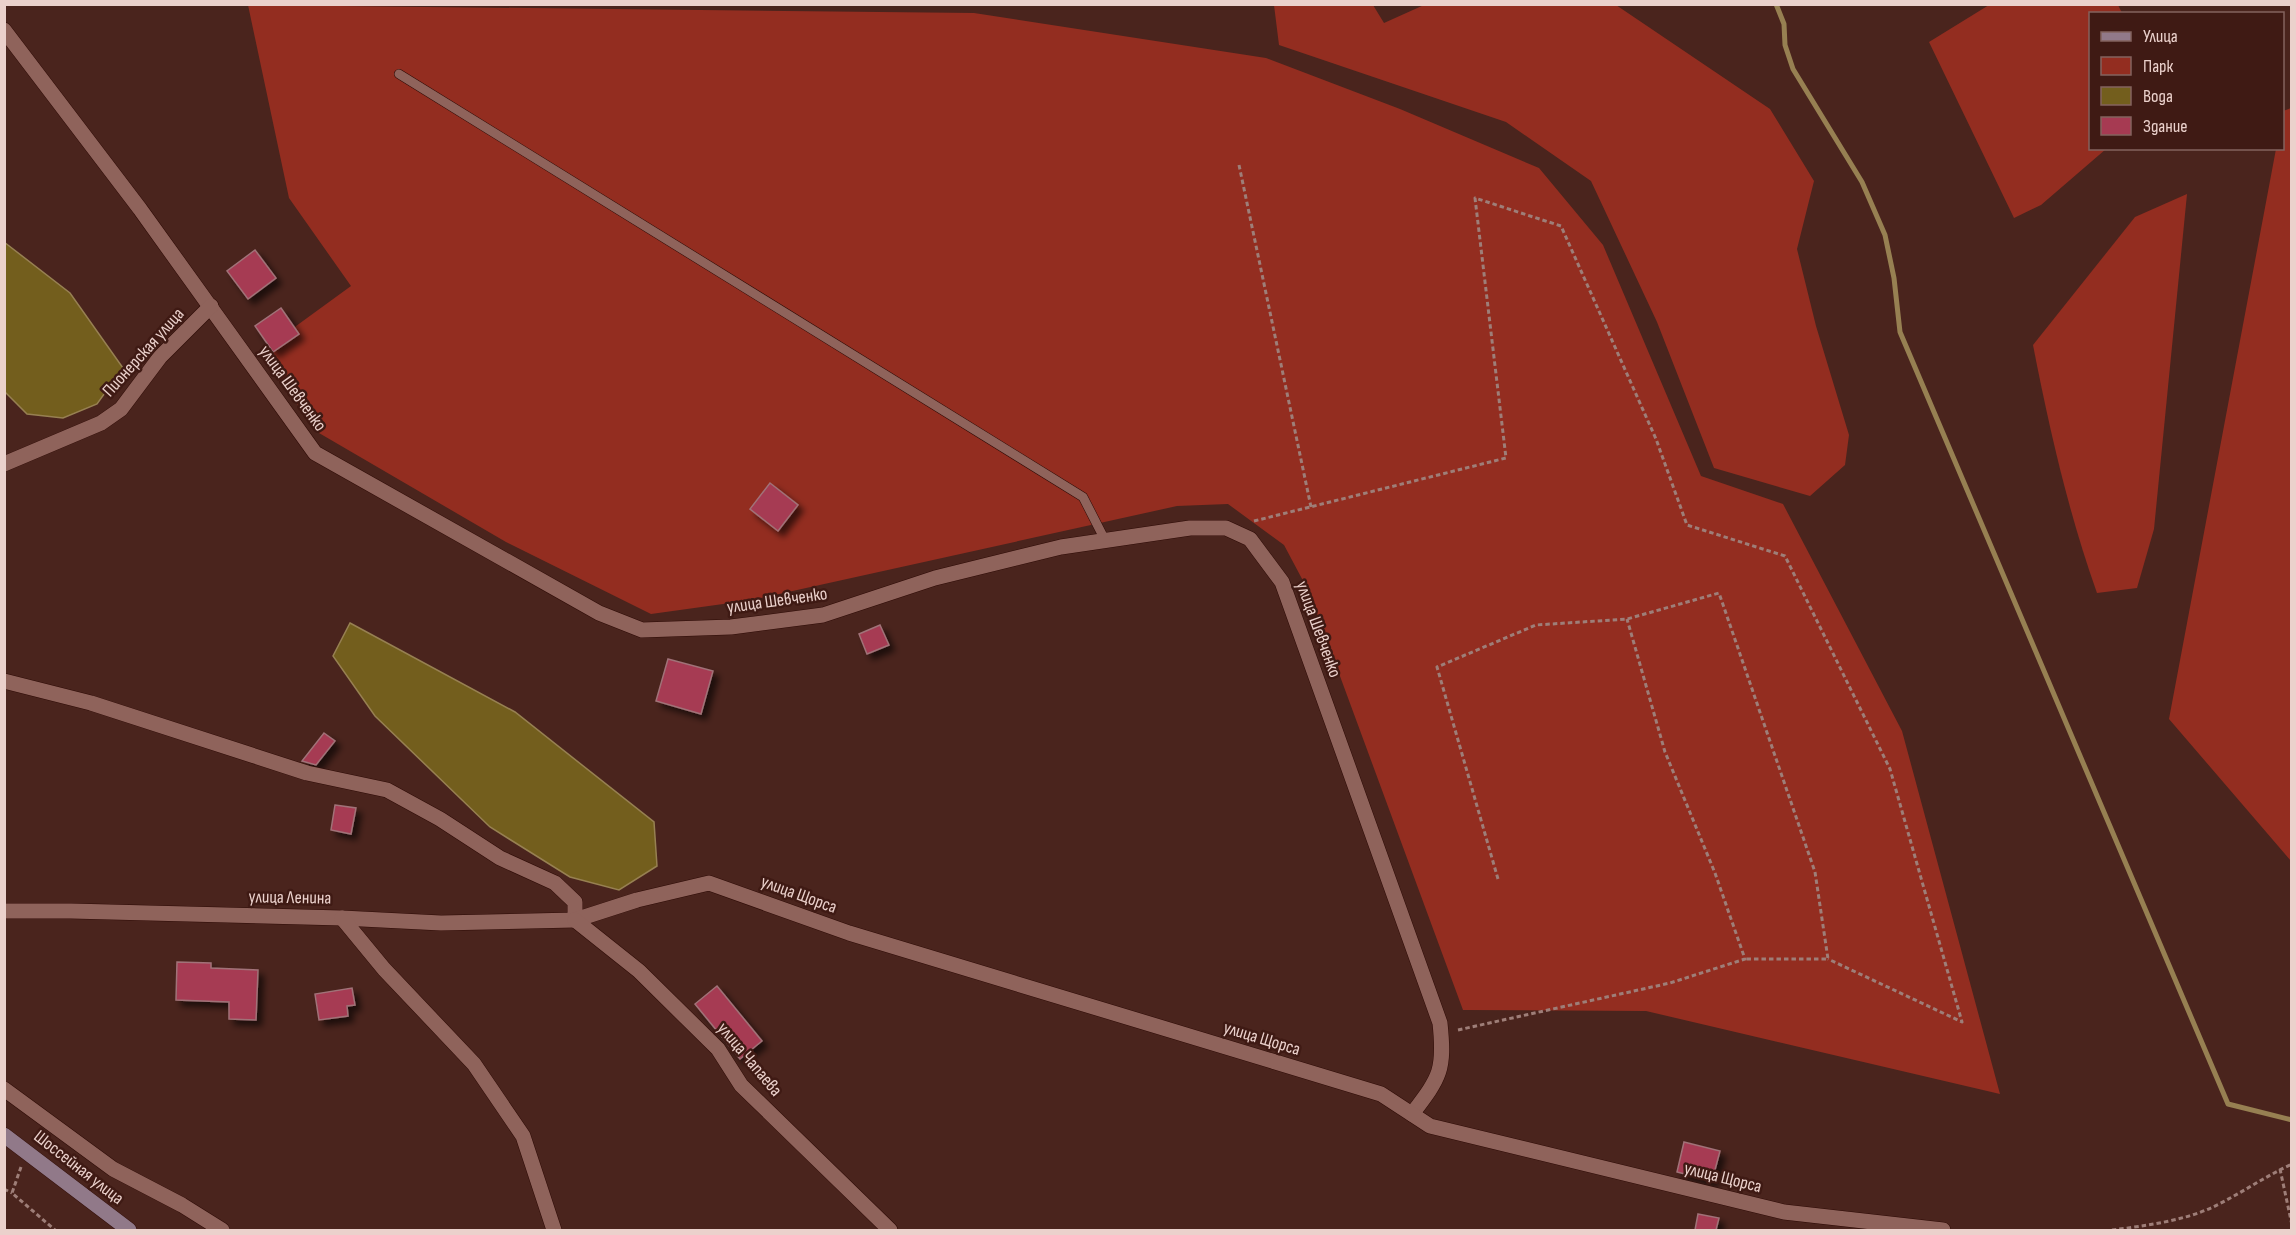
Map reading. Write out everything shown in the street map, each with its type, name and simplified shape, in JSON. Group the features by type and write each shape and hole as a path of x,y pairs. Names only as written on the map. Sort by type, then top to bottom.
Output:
{"main road":[{"name":"Шоссейная улица","path":"4,1135 129,1230"}],"street":[{"name":"улица Шевченко","path":"4,30 211,306 315,453 599,613 642,630 730,627 823,615 935,578 1061,547 1190,528 1226,528 1250,539 1282,582 1440,1023 1444,1055 1436,1083 1412,1114"},
{"name":"Пионерская улица","path":"4,464 101,423 121,409 160,357 211,306"},
{"path":"4,681 91,703 307,773 387,790 440,819 500,858 555,883 575,902 575,920"},
{"name":"улица Щорса","path":"575,920 637,900 709,882 849,933 1381,1094 1430,1126 1784,1212 1943,1230"},
{"name":"улица Ленина","path":"4,911 342,918 441,923 575,920"},
{"path":"342,918 384,969 474,1064 523,1136 554,1230"},
{"name":"улица Чапаева","path":"575,920 646,978 718,1049 741,1085 890,1230"},
{"path":"4,1089 113,1169 182,1205 222,1230"}],"lane":[{"path":"399,74 1083,497 1105,540"}],"path":[{"path":"1239,165 1311,507"},
{"path":"1226,528 1506,458 1475,198 1561,226 1656,439 1687,525 1785,556 1890,769 1962,1022 1828,959 1744,959 1670,983 1442,1034"},
{"path":"1498,879 1437,667 1536,625 1627,619 1719,593 1815,872 1828,959"},
{"path":"1627,619 1665,753 1715,873 1744,959"},
{"path":"12,1193 26,1151"},
{"path":"2112,1230 2154,1224 2212,1207 2292,1164"},
{"path":"2280,1169 2292,1225"},
{"path":"4,1189 12,1193 55,1230"}],"green space":[{"path":"248,5 974,13 1266,58 1400,109 1539,168 1603,245 1701,476 1783,504 1902,731 2000,1094 1646,1011 1463,1010 1309,592 1284,545 1228,504 1177,506 752,600 651,614 506,542 319,433 259,353 351,286 289,198"},
{"path":"1274,5 1373,5 1384,23 1424,5 1616,5 1770,109 1814,181 1797,249 1816,326 1849,435 1845,465 1810,496 1714,468 1657,322 1591,181 1506,122 1279,45"},
{"path":"1989,5 2118,5 2122,12 2089,12 2089,150 2105,150 2041,205 2014,218 1929,42"},
{"path":"2292,108 2291,861 2169,719 2276,150 2284,150 2284,111"},
{"path":"2187,194 2154,529 2137,588 2097,593 2060,471 2033,345 2135,217"}],"water":[{"path":"4,242 70,293 123,368 97,404 63,418 27,414 5,392"},
{"path":"350,623 515,712 654,822 657,866 619,890 570,877 490,827 375,716 333,656"}],"building":[{"path":"255,250 276,278 248,299 227,271"},
{"path":"281,308 299,334 273,352 255,326"},
{"path":"770,483 798,505 778,531 750,509"},
{"path":"880,625 889,645 867,654 859,634"},
{"path":"668,659 713,671 701,714 656,701"},
{"path":"324,733 335,741 316,765 302,761"},
{"path":"335,805 356,808 351,834 331,830"},
{"path":"177,962 211,963 211,968 258,970 256,1020 229,1019 229,1002 176,1000"},
{"path":"717,986 762,1041 740,1059 695,1004"},
{"path":"352,988 355,1005 347,1006 348,1016 319,1020 315,994"},
{"path":"1684,1142 1720,1151 1712,1181 1677,1172"},
{"path":"1698,1214 1719,1218 1716,1230 1695,1230"}],"waterway":[{"path":"1776,4 1784,24 1785,45 1793,69 1862,182 1885,235 1894,278 1900,332 2228,1104 2292,1120"}]}
